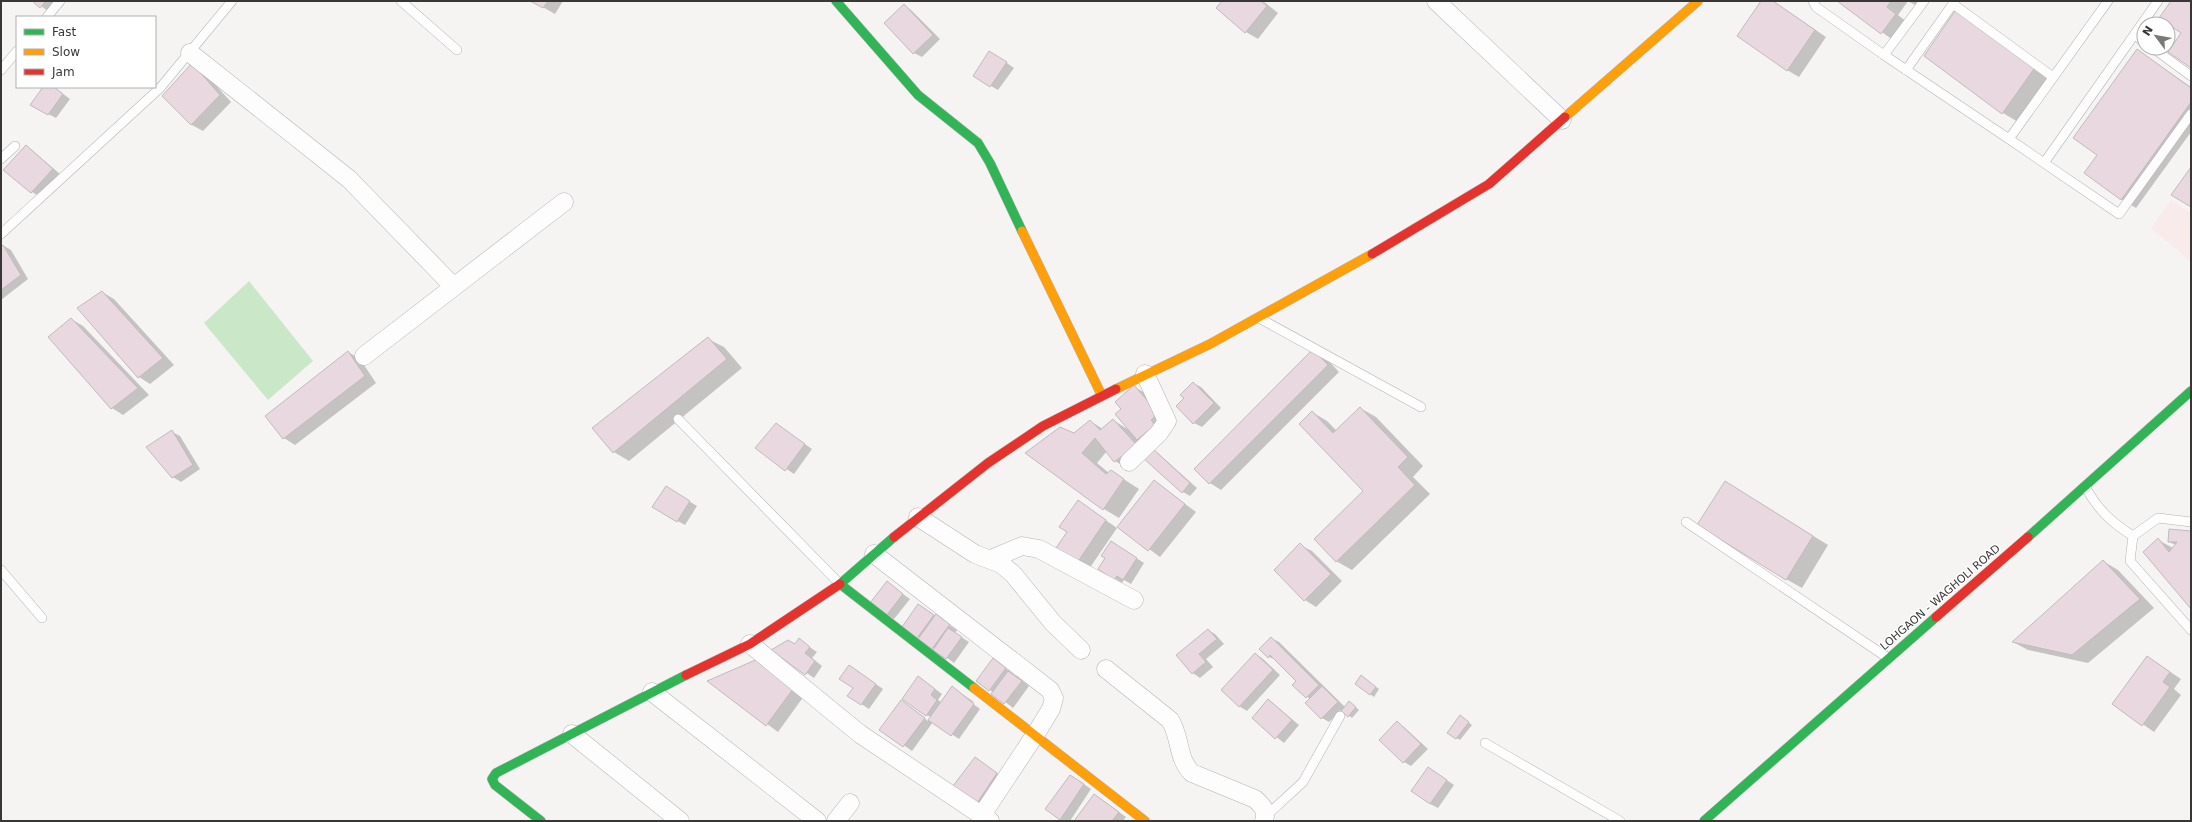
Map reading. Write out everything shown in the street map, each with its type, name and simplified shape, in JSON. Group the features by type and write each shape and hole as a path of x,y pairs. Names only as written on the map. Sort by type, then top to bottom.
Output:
{"street":[{"path":"836,1 918,94 978,143 990,163 1102,396"},
{"path":"1436,1 1562,120"},
{"path":"541,821 495,785 492,779 496,774 652,692 750,644 840,584 918,517 988,463 1043,426 1145,374 1210,344 1258,318 1409,233 1489,184 1698,1"},
{"path":"190,53 349,179 454,287"},
{"path":"364,356 564,202"},
{"path":"1128,462 1160,433 1167,421 1145,374"},
{"name":"LOHGAON - WAGHOLI ROAD","path":"1704,821 2191,391"},
{"path":"918,517 975,554 991,559 1013,574 1053,622 1082,650"},
{"path":"991,559 1022,546 1039,549 1134,600"},
{"path":"750,644 860,734 986,818 1052,709 1054,698 1050,690 874,554"},
{"path":"840,584 1145,821"},
{"path":"1106,669 1170,720 1175,728 1184,766 1192,773 1255,799 1263,806 1265,818"},
{"path":"652,692 816,821"},
{"path":"572,734 680,821"},
{"path":"836,821 850,803"}],"lane":[{"path":"47,16 60,1"},
{"path":"1,234 160,88 232,1"},
{"path":"401,1 457,50"},
{"path":"1813,1 1816,8 2119,214 2191,114"},
{"path":"1884,55 1924,1"},
{"path":"2044,163 2158,1"},
{"path":"2009,138 2104,2"},
{"path":"1906,70 1954,3 2053,77"},
{"path":"1,70 16,52"},
{"path":"2164,56 2191,76"},
{"path":"1,159 15,146"},
{"path":"1258,318 1421,407"},
{"path":"678,419 840,584"},
{"path":"2085,486 2092,500 2103,515 2133,536"},
{"path":"2191,522 2158,518 2133,536 2130,561 2191,630"},
{"path":"1686,522 1888,658"},
{"path":"1,570 42,618"},
{"path":"1265,818 1303,782 1340,716"},
{"path":"1485,743 1620,821"}],"shaded area":[{"path":"2171,200 2191,213 2191,262 2151,228"}],"green space":[{"path":"249,281 313,361 268,400 204,323"}],"building":[{"path":"32,1 46,1 40,8"},
{"path":"530,1 548,1 543,8"},
{"path":"1222,1 1261,1 1267,6 1245,33 1216,8"},
{"path":"1761,1 1773,1 1815,30 1787,71 1737,36"},
{"path":"1837,1 1891,1 1887,7 1896,14 1881,34"},
{"path":"2171,1 2191,1 2191,68 2174,56 2176,56 2176,40 2181,33 2176,30 2176,16 2160,16"},
{"path":"904,4 933,35 913,54 884,23"},
{"path":"1955,11 2036,66 2002,114 1924,56"},
{"path":"2136,50 2136,56 2147,56 2191,88 2191,102 2121,200 2084,173 2097,155 2073,138"},
{"path":"989,51 1007,62 990,87 973,76"},
{"path":"192,63 220,95 191,125 162,96"},
{"path":"42,88 55,88 63,94 48,115 30,105"},
{"path":"26,145 53,169 31,193 3,170"},
{"path":"2191,167 2191,207 2171,195"},
{"path":"3,245 21,275 1,290 1,247"},
{"path":"102,291 163,358 138,378 77,308"},
{"path":"71,318 138,388 111,409 48,337"},
{"path":"708,337 727,359 613,453 592,428"},
{"path":"1313,349 1328,365 1209,484 1194,469"},
{"path":"348,351 365,376 283,439 265,416"},
{"path":"1193,382 1214,403 1193,424 1176,406 1184,398 1180,395"},
{"path":"1134,385 1158,413 1151,420 1155,425 1137,440 1115,414 1121,409 1115,402"},
{"path":"1360,407 1408,457 1398,467 1415,485 1336,562 1314,539 1363,491 1299,424 1312,411 1333,433"},
{"path":"1113,419 1137,445 1114,462 1095,438 1082,453 1106,474 1111,470 1124,479 1103,510 1025,453 1060,427 1074,433 1090,420 1100,430"},
{"path":"776,423 805,444 785,471 755,448"},
{"path":"172,430 193,465 172,478 146,447"},
{"path":"1152,448 1190,483 1182,493 1143,458"},
{"path":"1154,480 1185,504 1148,551 1117,527"},
{"path":"1725,481 1813,536 1786,580 1697,525"},
{"path":"666,486 690,501 677,522 652,507"},
{"path":"1078,500 1106,520 1077,563 1056,548 1067,532 1059,527"},
{"path":"2169,529 2191,531 2191,609 2143,552 2158,538 2169,552 2177,542 2168,542"},
{"path":"1111,541 1137,558 1123,580 1117,576 1114,580 1098,569 1105,558 1101,556"},
{"path":"1300,543 1331,574 1304,601 1274,570"},
{"path":"2103,560 2140,599 2072,655 2012,642"},
{"path":"887,581 903,594 886,616 870,603"},
{"path":"918,604 934,615 917,638 902,627"},
{"path":"936,614 950,624 932,649 918,639"},
{"path":"948,628 962,637 946,659 933,650"},
{"path":"1208,629 1217,639 1199,654 1206,662 1192,674 1176,655"},
{"path":"1271,637 1319,685 1306,698 1292,685 1296,681 1270,655 1268,658 1259,649"},
{"path":"799,638 810,647 805,653 815,661 805,675 771,650 788,640 795,644"},
{"path":"1255,653 1273,670 1239,707 1221,690"},
{"path":"2147,656 2170,672 2163,682 2170,687 2142,726 2112,704"},
{"path":"760,658 793,689 766,726 707,681"},
{"path":"993,658 1006,668 989,691 976,681"},
{"path":"849,665 876,684 861,705 847,696 853,688 839,679"},
{"path":"1008,671 1022,681 1004,704 991,694"},
{"path":"1361,675 1376,687 1370,695 1355,684"},
{"path":"918,676 935,689 931,695 937,700 926,716 902,699"},
{"path":"952,686 974,704 951,736 928,720"},
{"path":"1322,686 1338,702 1321,719 1305,703"},
{"path":"1268,699 1292,720 1275,739 1252,718"},
{"path":"901,700 925,718 903,747 879,730"},
{"path":"1349,701 1356,707 1348,717 1341,711"},
{"path":"1460,715 1469,722 1456,739 1447,733"},
{"path":"1397,721 1421,744 1403,763 1379,740"},
{"path":"975,757 997,773 977,803 953,786"},
{"path":"1428,767 1447,780 1430,804 1411,791"},
{"path":"1070,775 1084,784 1060,820 1045,809"},
{"path":"1094,794 1119,812 1112,821 1074,821"}],"traffic: fast":[{"path":"836,1 918,95 978,143 990,163 1022,231"},
{"path":"2028,537 2191,391"},
{"path":"894,537 840,584 974,688"},
{"path":"1704,821 1936,617"},
{"path":"541,821 495,785 492,779 496,773 686,675"}],"traffic: slow":[{"path":"1565,117 1698,1"},
{"path":"1022,231 1102,396"},
{"path":"1116,389 1210,344 1372,254"},
{"path":"974,688 1145,821"}],"traffic: jam":[{"path":"1372,254 1489,184 1565,117"},
{"path":"894,537 988,463 1043,426 1116,389"},
{"path":"1936,617 2028,537"},
{"path":"686,675 750,644 840,584"}]}
